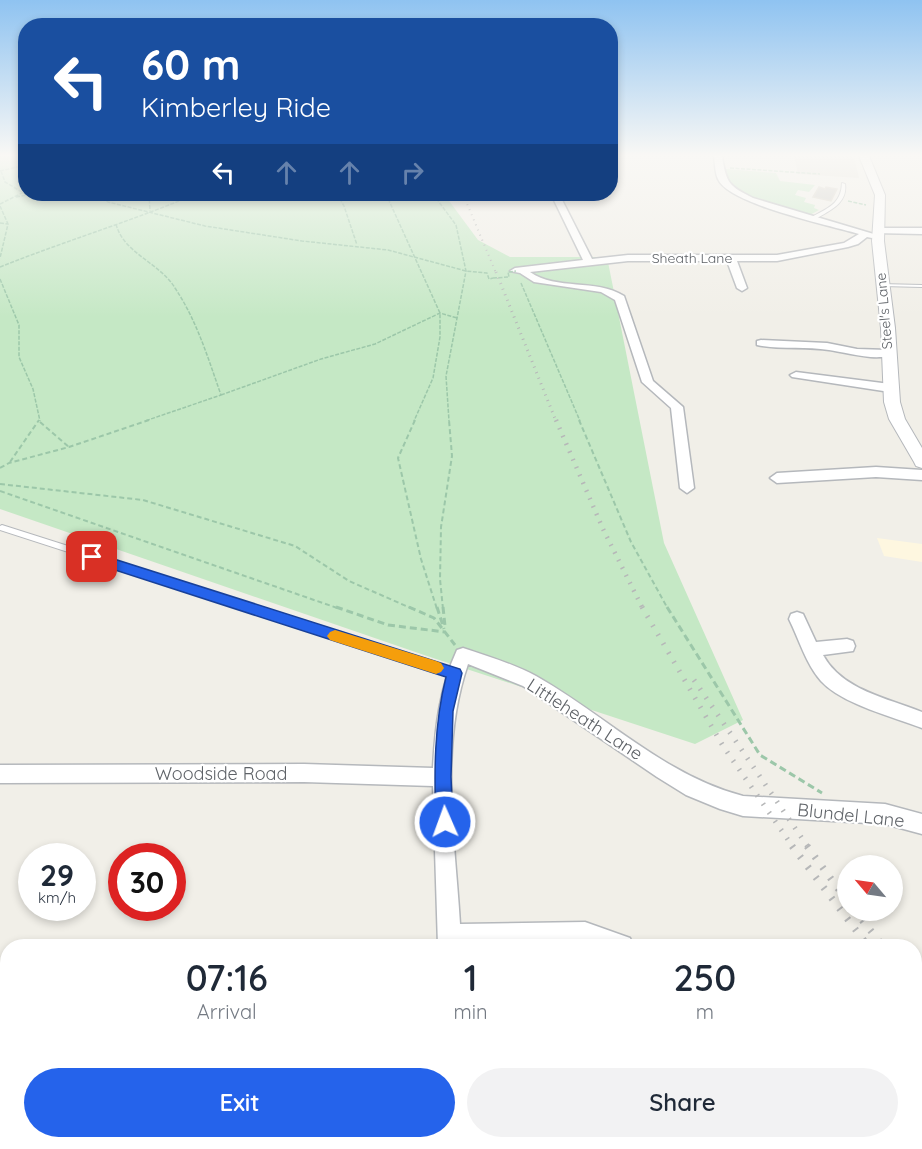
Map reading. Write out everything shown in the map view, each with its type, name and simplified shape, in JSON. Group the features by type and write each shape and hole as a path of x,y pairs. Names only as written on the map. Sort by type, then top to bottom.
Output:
{"street":[{"path":"563,210 589,263"},
{"path":"783,210 873,234 922,231"},
{"name":"Steel's Lane","path":"877,210 873,234 888,328 890,388 897,419 922,462"},
{"name":"Sheath Lane","path":"518,271 637,258 777,258 855,242 873,234"},
{"path":"731,258 741,288"},
{"path":"518,271 568,287 603,289 620,298 648,382 677,407 687,488"},
{"path":"761,343 827,346 857,352 888,353"},
{"path":"796,375 890,388"},
{"path":"777,478 876,472 922,475"},
{"path":"797,619 823,670 838,684 922,720"},
{"path":"812,649 847,646"},
{"path":"449,939 443,777 446,711 455,673 463,655"},
{"name":"Littleheath Lane","path":"463,655 529,681 693,788 720,800 743,806 779,807"},
{"name":"Woodside Road","path":"0,774 304,773 443,777"},
{"name":"Blundel Lane","path":"779,807 885,814 922,824"},
{"path":"483,939 585,933 602,939"}],"lane":[{"path":"812,219 826,210"},
{"path":"882,285 922,286"},
{"path":"2,528 455,673"}],"path":[{"path":"0,258 8,224 2,210"},
{"path":"138,210 205,226 275,238 357,245 466,271 487,273 489,279 509,277 508,272 518,271 631,542 661,598 760,755 826,796"},
{"path":"0,267 69,239 159,210"},
{"path":"346,210 349,226 357,245"},
{"path":"393,210 440,313 440,337 433,378 398,458 421,560 445,632"},
{"path":"445,210 456,225 466,271 446,376 452,456 441,527 440,579 445,632"},
{"path":"866,210 865,221 873,234"},
{"path":"0,223 8,224"},
{"path":"116,224 119,236 174,285 196,324 221,395"},
{"path":"0,279 20,325 19,357 33,389 40,422 69,447"},
{"path":"0,468 9,463 69,447 321,359 375,344 440,313 458,318"},
{"path":"9,463 40,422"},
{"path":"0,483 143,500 295,546 349,581 434,618 463,655"},
{"path":"0,491 387,625 445,632"}],"shaded area":[{"path":"877,538 922,544 922,562 884,556"}],"green space":[{"path":"0,210 456,210 478,240 510,257 607,257 664,543 743,720 695,744 427,656 0,509"},
{"path":"788,210 819,210 810,215"}],"railway":[{"path":"470,210 496,273"},
{"path":"496,272 556,421"},
{"path":"556,420 603,529 642,607"},
{"path":"642,607 723,746 793,847"},
{"path":"694,680 808,847"},
{"path":"792,846 863,939"},
{"path":"807,846 837,887"},
{"path":"863,921 877,939"}],"slow traffic":[{"path":"335,636 436,668"}],"route":[{"path":"92,557 455,673 446,711 443,777 445,822"}]}
